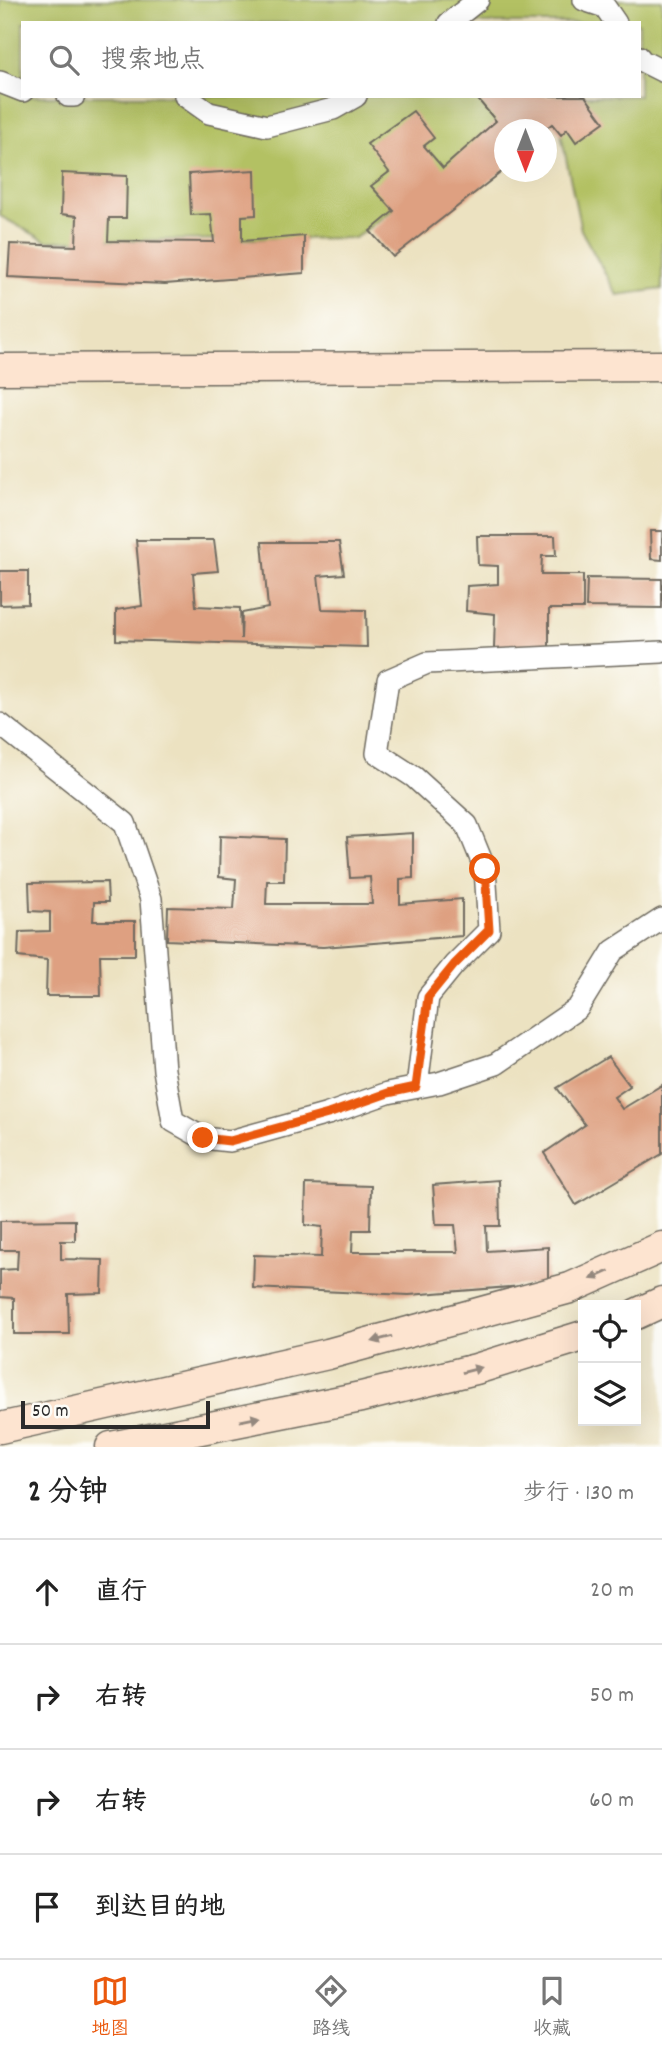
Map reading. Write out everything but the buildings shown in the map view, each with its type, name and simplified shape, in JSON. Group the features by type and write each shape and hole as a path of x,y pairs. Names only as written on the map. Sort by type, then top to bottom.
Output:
{"street":[{"path":"451,21 477,0"},
{"path":"584,0 605,7 615,21"},
{"path":"641,60 662,71"},
{"path":"0,82 21,90"},
{"path":"188,98 209,113 267,126 333,109 352,98"},
{"path":"0,369 662,366"},
{"path":"416,1087 428,997 454,965 489,930 485,869 467,825 414,777 377,753 388,680 427,663 662,652"},
{"path":"0,724 125,822 151,899 164,1070 173,1121 203,1138 230,1141 328,1114 388,1093 439,1083 496,1064 578,1008 613,951 662,919"},
{"path":"0,1428 328,1354 570,1288 662,1247"},
{"path":"641,1312 662,1302"},
{"path":"111,1447 361,1398 476,1369 578,1338"}],"green space":[{"path":"0,0 662,0 662,289 617,295 581,230 553,98 641,98 641,21 21,21 21,98 541,98 513,119 494,119 494,134 355,238 46,241 0,216"}],"route":[{"path":"203,1138 230,1141 416,1087 428,997 454,965 489,930 485,869"}]}
